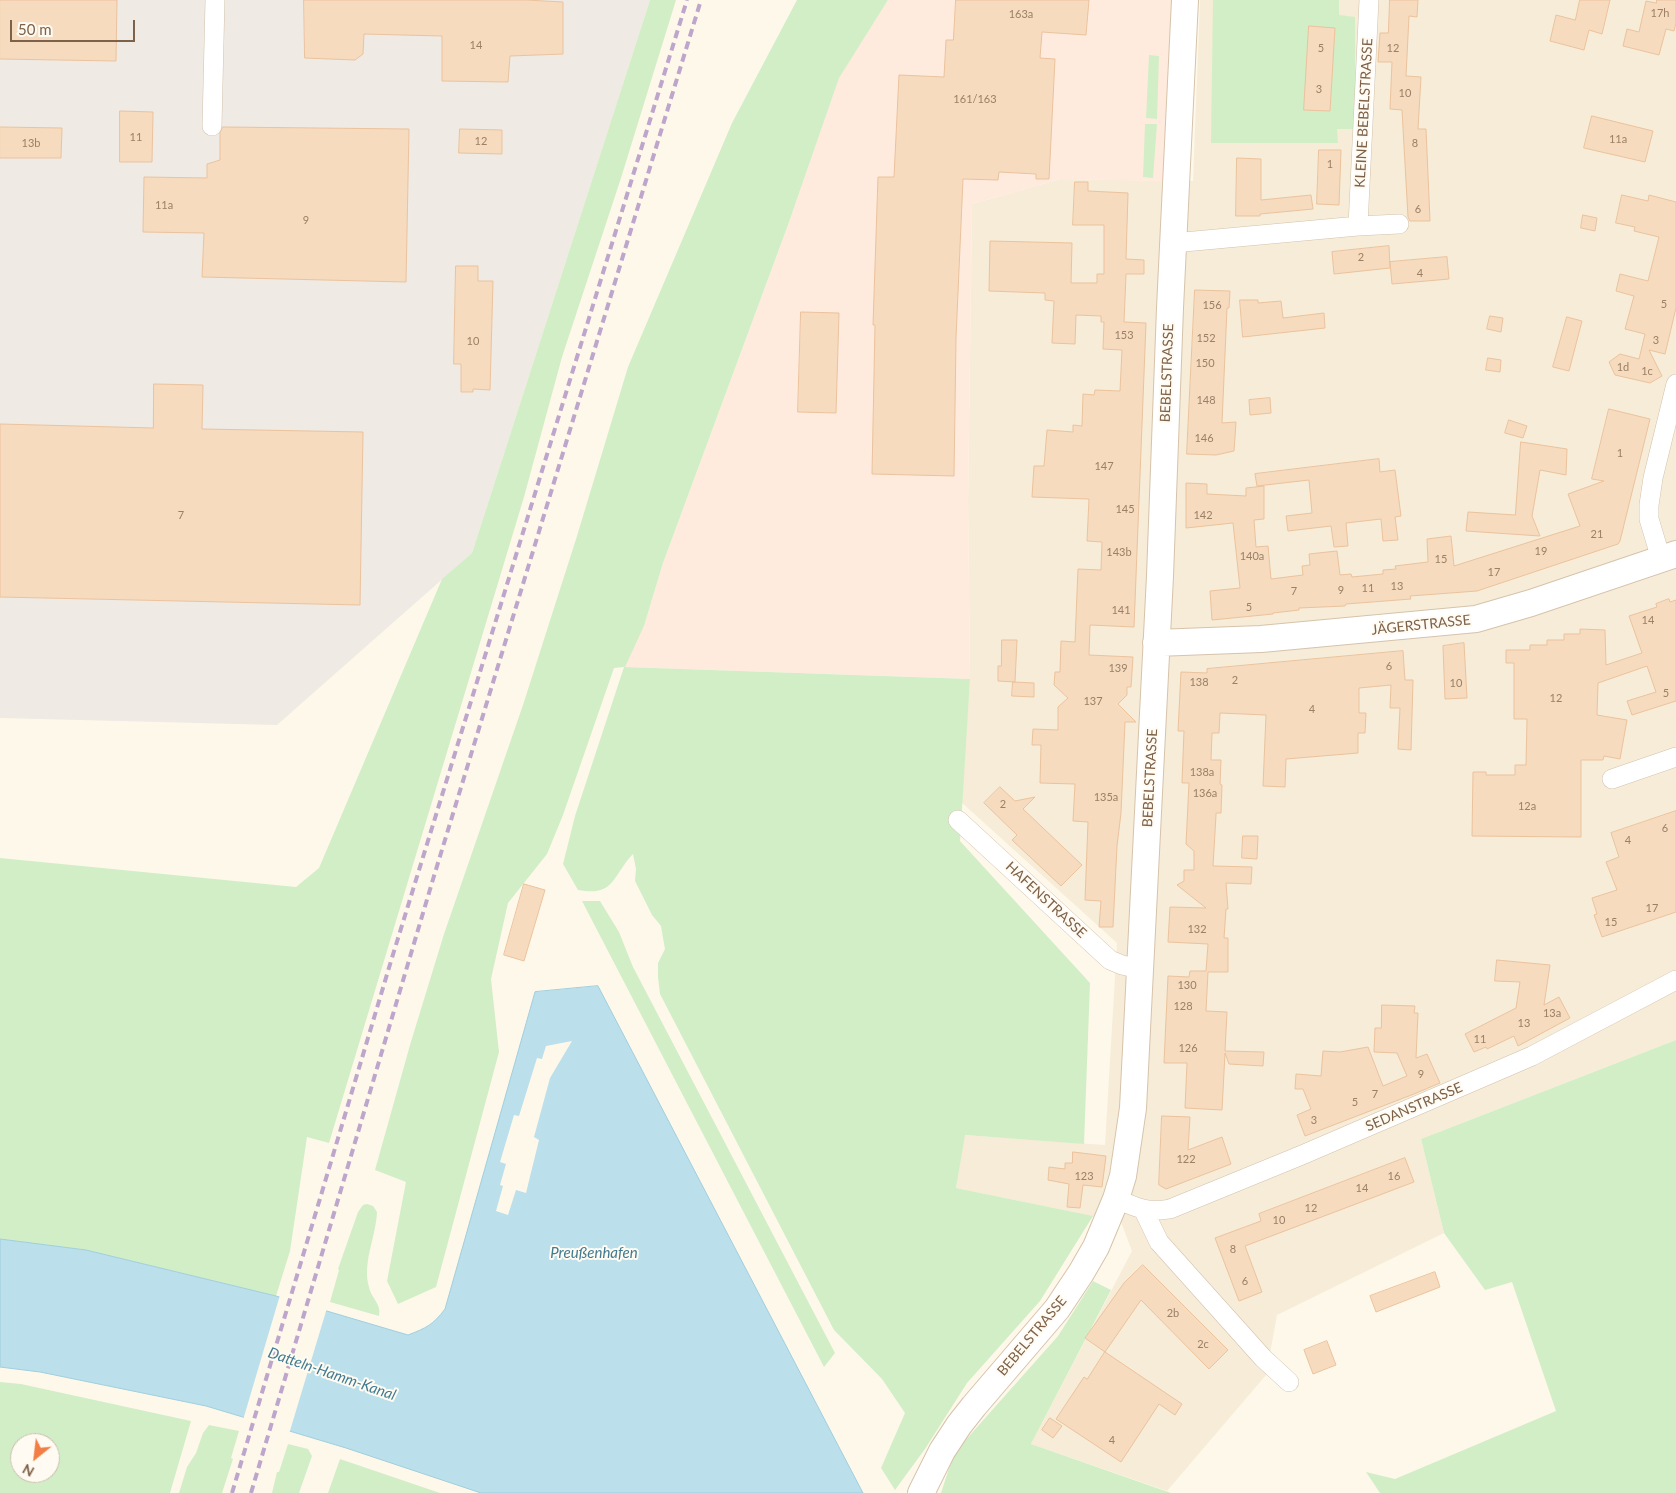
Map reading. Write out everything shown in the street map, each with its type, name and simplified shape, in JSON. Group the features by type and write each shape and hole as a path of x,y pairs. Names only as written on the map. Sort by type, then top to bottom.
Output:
{"main road":[{"name":"BEBELSTRASSE","path":"921,1493 942,1451 959,1425 1057,1309 1081,1273 1096,1247 1116,1199 1128,1147 1133,1108 1186,0"},
{"name":"JÄGERSTRASSE","path":"1156,643 1261,640 1476,619 1513,609 1669,557"}],"street":[{"path":"212,126 215,0"},
{"name":"KLEINE BEBELSTRASSE","path":"1358,226 1369,0"},
{"path":"1173,243 1399,224"},
{"path":"1669,557 1649,519 1649,504 1653,478 1676,384"},
{"path":"1612,779 1676,757"},
{"name":"HAFENSTRASSE","path":"958,820 1110,960 1122,966 1140,969"},
{"name":"SEDANSTRASSE","path":"1116,1199 1144,1211 1158,1211 1170,1208 1398,1114 1532,1056 1676,980"},
{"path":"1144,1211 1159,1242 1256,1351 1289,1382"}],"shaded area":[{"path":"0,0 650,0 472,553 277,725 0,718"},
{"path":"888,0 1173,0 1165,181 1060,179 972,204 968,502 970,679 624,667 644,626 663,563 788,225 839,77"},
{"path":"1200,0 1676,0 1676,1040 1421,1139 1444,1233 1277,1315 1266,1375 1167,1491 1031,1444 1132,1251 1121,1222 956,1188 964,1135 1105,1145 1117,943 961,802 970,679 968,502 972,204 1060,179 1193,181"}],"green space":[{"path":"650,0 676,0 621,178 562,357 524,497 329,1143 307,1137 290,1251 276,1296 86,1250 0,1239 0,858 296,887 319,868 442,579 472,553"},
{"path":"797,0 888,0 839,78 788,225 663,563 644,626 625,667 970,679 960,841 1090,983 1084,1144 965,1135 956,1188 1093,1216 1040,1301 967,1383 925,1449 895,1490 881,1468 905,1413 882,1379 834,1330 660,994 658,963 665,949 661,926 652,915 635,881 636,869 633,854 612,883 599,890 578,890 563,864 575,816 624,667 614,668 563,815 547,854 508,903 491,979 499,1052 436,1287 398,1304 387,1281 406,1182 375,1170 444,934 523,705 628,367 732,123"},
{"path":"1213,0 1339,0 1339,15 1355,17 1355,129 1337,129 1338,143 1211,143"},
{"path":"1149,55 1159,56 1157,119 1146,118"},
{"path":"1145,124 1157,124 1153,178 1143,177"},
{"path":"582,901 600,901 619,932 633,967 835,1353 824,1367"},
{"path":"1676,1040 1676,1493 1380,1493 1366,1472 1395,1479 1556,1411 1512,1282 1485,1290 1444,1233 1421,1139"},
{"path":"363,1205 373,1206 377,1212 368,1259 367,1278 370,1291 378,1304 379,1316 330,1302 338,1269 358,1212"},
{"path":"1093,1281 1111,1290 1031,1444 1171,1493 941,1493 954,1453 1058,1336"},
{"path":"0,1382 21,1384 191,1421 170,1493 0,1493"},
{"path":"209,1425 239,1431 231,1458 233,1459 222,1493 179,1493 187,1467 196,1453 203,1433"},
{"path":"288,1444 308,1449 312,1456 299,1493 272,1493 277,1472 279,1472"},
{"path":"340,1459 440,1493 328,1493"}],"water":[{"path":"598,986 863,1493 481,1493 346,1448 206,1406 40,1372 0,1367 0,1239 86,1250 276,1296 408,1335 429,1325 445,1309 535,992"}],"pier":[{"path":"572,1041 550,1078 534,1137 539,1140 526,1193 516,1190 508,1215 496,1211 503,1186 500,1185 506,1164 500,1162 514,1115 519,1116 537,1058 542,1059 546,1046"},
{"path":"280,1295 327,1308 289,1434 243,1420"}],"building":[{"path":"0,0 117,0 116,61 0,59"},
{"path":"304,0 526,0 563,2 563,54 510,56 508,82 442,81 442,36 364,34 363,54 355,60 305,58"},
{"path":"956,0 1089,0 1086,35 1042,32 1040,58 1055,59 1049,179 1036,179 1036,174 999,172 998,180 963,179 956,338 954,476 872,474 875,325 873,325 878,177 894,177 899,75 944,77 946,40 953,40"},
{"path":"1390,0 1418,0 1417,17 1409,16 1406,76 1421,77 1418,129 1426,129 1430,221 1410,221 1408,217 1402,110 1390,109 1392,62 1378,62 1380,33 1388,33"},
{"path":"1580,0 1610,0 1602,34 1589,30 1584,50 1550,41 1556,15 1575,20"},
{"path":"1657,0 1676,0 1674,31 1666,29 1659,55 1623,46 1627,29 1639,32 1646,1 1656,3"},
{"path":"1309,26 1335,28 1330,111 1304,110"},
{"path":"120,111 153,112 152,162 120,162"},
{"path":"1592,116 1653,131 1645,162 1584,148"},
{"path":"0,127 62,128 61,158 0,158"},
{"path":"223,127 409,129 406,282 202,277 204,233 143,232 144,177 207,178 207,164 220,160 220,133"},
{"path":"460,129 502,130 502,154 459,153"},
{"path":"1319,150 1341,150 1339,205 1317,204"},
{"path":"1237,158 1261,159 1261,200 1311,195 1313,209 1260,214 1260,216 1236,216"},
{"path":"1075,182 1088,182 1088,191 1128,193 1126,259 1144,260 1144,274 1126,274 1124,322 1146,323 1134,627 1090,625 1089,655 1133,657 1131,687 1127,687 1127,695 1118,704 1136,722 1125,722 1113,927 1099,927 1101,901 1085,900 1088,822 1073,821 1075,784 1040,783 1041,745 1032,745 1033,729 1058,730 1058,707 1068,698 1054,685 1055,672 1060,672 1061,641 1075,642 1078,569 1101,570 1102,542 1087,541 1089,499 1032,497 1034,466 1044,466 1047,430 1073,432 1073,425 1082,426 1083,394 1094,395 1095,390 1120,391 1122,350 1103,349 1104,322 1101,322 1101,316 1076,315 1075,344 1052,343 1054,301 1045,300 1045,293 989,291 990,241 1072,243 1071,283 1097,283 1097,274 1104,274 1104,225 1073,225"},
{"path":"1622,195 1648,201 1649,195 1676,202 1676,308 1665,354 1649,350 1662,376 1650,383 1615,375 1609,362 1620,354 1639,359 1645,334 1625,329 1634,296 1616,291 1620,274 1648,281 1659,237 1634,231 1635,227 1616,223"},
{"path":"1583,215 1597,218 1595,231 1581,228"},
{"path":"1389,246 1390,268 1334,274 1332,252"},
{"path":"1447,257 1449,279 1392,284 1390,262"},
{"path":"456,266 478,266 478,281 493,281 490,390 473,389 473,392 461,392 461,364 454,364"},
{"path":"1195,290 1230,291 1229,308 1227,308 1222,423 1236,422 1234,451 1216,455 1187,454"},
{"path":"1240,300 1258,300 1258,303 1281,301 1283,318 1324,313 1325,328 1243,337"},
{"path":"801,312 839,313 836,413 798,412"},
{"path":"1490,316 1503,318 1501,332 1487,329"},
{"path":"1567,317 1582,321 1569,371 1553,367"},
{"path":"1488,358 1501,360 1500,372 1486,370"},
{"path":"154,384 203,385 202,429 363,432 360,605 0,597 0,424 153,428"},
{"path":"1270,398 1271,413 1250,415 1249,400"},
{"path":"1609,409 1650,419 1618,544 1477,591 1410,596 1411,599 1346,604 1345,606 1299,608 1299,610 1273,614 1212,620 1210,591 1240,588 1233,523 1186,528 1186,483 1207,484 1207,494 1246,496 1246,488 1264,486 1264,519 1254,520 1256,547 1268,546 1271,579 1303,575 1302,566 1310,565 1309,554 1337,551 1340,575 1351,574 1352,577 1383,574 1383,570 1396,569 1395,566 1428,562 1427,539 1451,536 1454,566 1580,526 1568,494 1604,481 1592,479"},
{"path":"1509,420 1527,426 1523,438 1505,433"},
{"path":"1521,442 1567,449 1566,475 1540,470 1532,516 1540,536 1466,531 1468,512 1515,515"},
{"path":"1379,459 1380,472 1395,470 1401,516 1395,517 1398,540 1383,541 1381,519 1346,523 1348,546 1334,547 1331,526 1288,531 1286,516 1312,513 1309,480 1257,486 1255,474"},
{"path":"1669,599 1670,602 1676,600 1676,701 1632,715 1627,701 1656,692 1647,666 1598,683 1597,715 1627,720 1620,759 1604,756 1603,760 1581,760 1581,837 1472,836 1473,772 1486,772 1486,775 1515,775 1515,765 1526,765 1527,719 1514,719 1514,663 1506,663 1506,650 1530,650 1530,645 1547,645 1547,640 1564,640 1564,634 1580,634 1580,629 1605,630 1606,665 1642,653 1629,616 1657,607 1656,604"},
{"path":"1002,640 1017,640 1015,682 998,681 998,666 1001,666"},
{"path":"1464,643 1467,698 1445,699 1443,646"},
{"path":"1403,651 1405,680 1413,680 1411,750 1398,749 1400,708 1390,708 1391,685 1359,688 1359,713 1366,713 1365,733 1358,733 1358,753 1286,759 1285,787 1263,786 1266,715 1220,713 1219,733 1212,733 1211,760 1221,760 1220,784 1222,785 1221,813 1216,813 1213,866 1252,867 1251,884 1226,883 1228,909 1226,909 1224,938 1228,938 1228,972 1208,972 1206,1011 1227,1012 1225,1051 1264,1052 1263,1066 1229,1064 1225,1053 1222,1110 1185,1108 1187,1063 1164,1063 1168,976 1189,977 1190,971 1206,971 1208,944 1168,942 1170,907 1206,908 1177,885 1184,881 1184,870 1194,870 1194,851 1186,844 1189,783 1182,783 1184,731 1178,731 1181,672 1207,673 1207,669"},
{"path":"1013,682 1034,683 1034,697 1012,696"},
{"path":"1000,787 1015,801 1035,797 1023,809 1082,865 1061,886 1012,840 1017,835 984,803"},
{"path":"1676,811 1676,912 1602,937 1594,915 1597,914 1592,898 1617,890 1606,862 1619,857 1611,833"},
{"path":"1243,836 1258,836 1257,859 1242,858"},
{"path":"524,884 545,890 524,961 504,955"},
{"path":"1497,960 1550,965 1544,1005 1559,997 1570,1018 1518,1046 1514,1036 1487,1049 1486,1047 1474,1052 1465,1034 1516,1008 1520,982 1495,981"},
{"path":"1382,1005 1415,1006 1414,1013 1418,1013 1416,1058 1427,1054 1440,1083 1305,1136 1297,1115 1311,1109 1303,1089 1295,1089 1296,1074 1321,1076 1323,1051 1340,1052 1368,1047 1383,1086 1407,1076 1397,1053 1374,1052 1375,1028 1381,1028"},
{"path":"1162,1116 1190,1117 1188,1150 1222,1137 1231,1164 1166,1189 1159,1185"},
{"path":"1073,1152 1106,1156 1102,1187 1083,1185 1080,1208 1067,1207 1069,1184 1048,1180 1049,1167 1065,1169 1065,1163 1072,1163"},
{"path":"1405,1158 1414,1182 1245,1246 1262,1292 1239,1301 1215,1238 1261,1221 1259,1214"},
{"path":"1143,1265 1228,1350 1209,1369 1141,1300 1105,1352 1085,1338 1124,1283"},
{"path":"1435,1272 1440,1287 1376,1312 1370,1296"},
{"path":"1327,1341 1336,1365 1313,1374 1304,1350"},
{"path":"1105,1352 1182,1404 1175,1415 1159,1404 1121,1462 1056,1419 1084,1377 1087,1379"},
{"path":"1050,1418 1062,1426 1053,1438 1042,1430"}],"railway":[{"path":"232,1493 391,961 687,0"},
{"path":"251,1493 434,876 701,0"}],"water label":[{"name":"Preußenhafen","path":"594,1253"},
{"name":"Datteln-Hamm-Kanal","path":"332,1374"}]}
